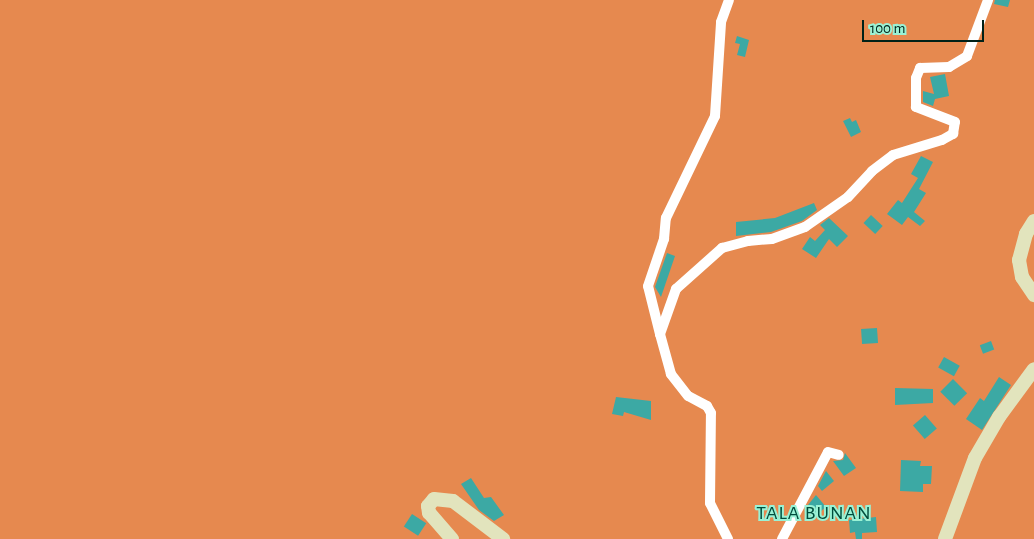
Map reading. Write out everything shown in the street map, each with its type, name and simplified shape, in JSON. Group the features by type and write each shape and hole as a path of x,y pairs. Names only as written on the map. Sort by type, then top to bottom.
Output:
{"main road":[{"path":"1034,221 1026,234 1019,260 1022,277 1034,295"},
{"path":"945,539 975,458 999,417 1034,369"},
{"path":"452,539 429,514 428,506 434,499 453,501 503,539"}],"street":[{"path":"728,539 710,502 710,413 708,406 688,396 671,374 648,286 664,239 666,218 714,116 721,22 729,0"},
{"path":"660,334 676,288 722,248 748,240 772,239 805,227 848,197 872,171 893,155 942,140 953,134 955,122 916,107 916,78 920,68 949,67 967,56 988,0"},
{"path":"782,539 828,452 839,455"}],"shaded area":[{"path":"0,0 1034,0 1034,539 0,539"}],"building":[{"path":"995,0 1010,0 1008,7 994,4"},
{"path":"737,36 749,40 745,57 737,55 740,44 735,43"},
{"path":"945,74 949,96 935,99 933,106 923,102 923,91 934,94 930,77"},
{"path":"850,118 852,122 856,120 861,132 851,137 843,121"},
{"path":"921,156 933,162 919,189 926,193 914,212 925,221 920,226 908,217 902,225 887,214 898,200 902,203 918,178 911,174"},
{"path":"814,203 817,210 802,221 771,232 736,236 736,222 775,218"},
{"path":"871,215 883,226 875,234 863,223"},
{"path":"829,218 848,236 837,247 829,239 816,258 802,249 810,237 815,241 825,230 820,225"},
{"path":"667,253 675,256 661,297 655,287"},
{"path":"877,328 878,343 862,344 861,329"},
{"path":"991,341 994,349 983,354 980,345"},
{"path":"944,357 960,366 954,376 938,367"},
{"path":"999,377 1011,385 982,430 966,419 980,398 984,401"},
{"path":"953,379 967,393 954,406 940,392"},
{"path":"895,388 933,389 933,403 895,405"},
{"path":"616,397 651,401 651,420 624,412 623,416 612,414"},
{"path":"925,415 937,429 925,439 913,425"},
{"path":"845,453 856,468 844,476 833,461 843,460"},
{"path":"901,460 921,461 920,466 932,466 931,484 923,484 923,492 900,491"},
{"path":"826,471 834,481 822,491 818,486"},
{"path":"471,478 484,498 491,497 504,515 494,521 479,510 461,484"},
{"path":"816,495 826,507 813,518 808,505"},
{"path":"412,514 426,523 418,536 404,527"},
{"path":"876,517 877,532 862,533 862,539 856,539 855,532 850,533 849,520"}],"district":[{"name":"TALA BUNAN","path":"814,513"}]}
